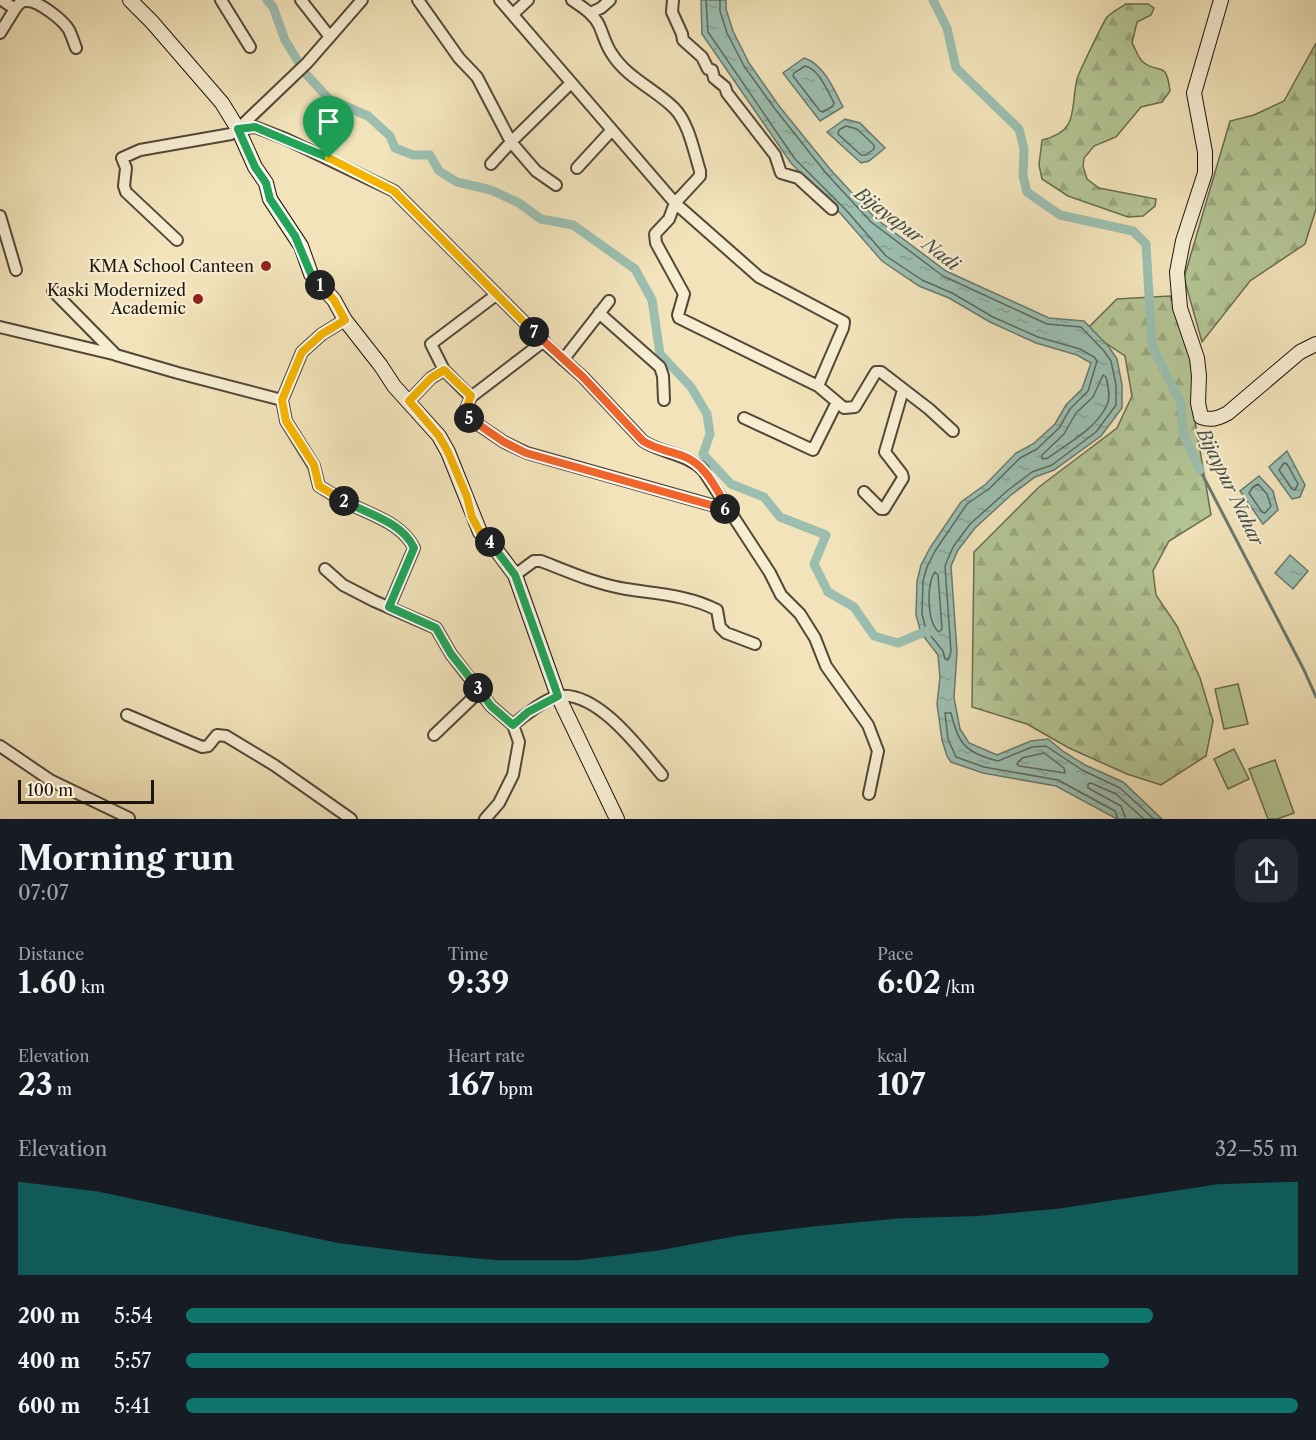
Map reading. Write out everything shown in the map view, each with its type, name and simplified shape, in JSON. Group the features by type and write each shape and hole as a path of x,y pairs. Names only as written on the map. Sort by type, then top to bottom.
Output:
{"main road":[{"path":"130,0 222,104 238,129 255,167 266,183 270,199 301,246 311,274 334,300 345,320 394,386 439,436 448,452 480,532 515,575 558,696 617,819"},
{"path":"1221,0 1194,93 1205,152 1205,173 1183,241 1177,283 1180,308 1197,358 1199,376 1197,403 1201,417 1219,418 1228,413 1300,352 1316,344"}],"street":[{"path":"2,0 15,9"},
{"path":"221,0 250,47"},
{"path":"301,0 330,37"},
{"path":"177,240 126,192 124,186 126,168 122,158 140,150 231,134 307,63 362,0"},
{"path":"418,0 459,58 477,77 511,142 536,171 556,185"},
{"path":"500,0 675,203 759,278 844,322 818,386"},
{"path":"513,14 528,0"},
{"path":"572,0 590,13 598,23 611,54 618,62 675,110 683,122 700,171 700,176 675,203 669,219 655,234 654,239 684,294 679,318 818,386 844,408 855,407 876,372 881,372 954,431"},
{"path":"590,13 601,8 610,0"},
{"path":"673,0 672,12 683,40 702,57 708,69 712,70 714,78 724,87 752,123 775,155 781,173 798,178 832,209"},
{"path":"0,33 19,3 34,2 51,12 69,29 76,48"},
{"path":"491,164 571,83"},
{"path":"238,129 255,127 276,135 329,158 394,191 496,295 604,399 643,441 694,461 703,470 770,573 781,595 800,614 815,638 826,666 868,725 878,751 869,794"},
{"path":"578,168 611,131"},
{"path":"0,216 16,270"},
{"path":"53,291 116,355"},
{"path":"471,396 444,370 431,344 496,295"},
{"path":"563,360 609,301"},
{"path":"599,313 660,367 663,376 664,400"},
{"path":"345,320 322,334 302,352 282,400 286,421 314,465 319,486 393,525 411,542 414,548 389,607"},
{"path":"0,327 116,355 282,400"},
{"path":"544,341 471,396 465,411 467,417 504,442 526,453 699,504 729,510"},
{"path":"409,401 431,378 444,370"},
{"path":"864,492 881,509 884,509 903,478 881,448 903,390"},
{"path":"744,418 813,450 837,402"},
{"path":"515,575 534,561 541,561 586,580 625,589 679,596 717,610 720,627 726,633 755,644"},
{"path":"325,569 343,585 436,628 451,654 491,706 513,725 519,742 513,775 499,802 485,819"},
{"path":"434,735 480,691"},
{"path":"513,725 528,712 558,696 577,698 589,703 625,730 662,775"},
{"path":"127,715 202,747 208,746 217,735 226,736 273,765 351,819"},
{"path":"0,746 50,780 129,818"}],"green space":[{"path":"1126,4 1148,4 1154,8 1151,15 1137,22 1132,43 1142,61 1166,74 1170,91 1162,102 1141,107 1116,137 1094,146 1084,158 1083,166 1087,179 1099,188 1156,199 1155,206 1143,216 1128,217 1068,196 1042,179 1039,165 1042,140 1063,131 1068,125 1073,109 1077,79 1107,17"},
{"path":"1316,43 1316,209 1305,244 1250,281 1202,342 1184,278 1230,121 1254,115 1284,101"},
{"path":"1170,296 1186,338 1191,362 1195,387 1194,415 1211,515 1169,541 1153,571 1156,595 1177,626 1200,678 1213,721 1206,756 1161,785 1127,774 1069,748 1027,724 972,707 974,552 1039,487 1117,428 1132,396 1125,356 1086,330 1117,299"},
{"path":"1238,684 1248,724 1224,729 1215,689"},
{"path":"1234,749 1249,779 1228,789 1214,759"},
{"path":"1275,760 1294,813 1277,819 1268,819 1249,769"}],"water":[{"path":"701,0 726,0 726,9 733,31 749,63 779,106 830,169 875,218 946,271 1049,318 1084,321 1109,347 1117,359 1122,385 1122,408 1101,436 1054,470 1035,477 1011,495 975,528 958,550 951,566 957,652 954,698 960,729 969,743 997,755 1031,741 1048,739 1085,765 1123,782 1162,819 1117,819 1056,786 983,773 951,762 942,740 937,704 940,677 938,655 921,633 916,615 917,581 921,565 961,502 986,484 1016,453 1033,444 1055,424 1066,405 1082,389 1091,363 1077,355 1036,343 990,322 949,298 919,286 882,261 841,214 791,163 702,34"},
{"path":"804,58 823,72 843,107 820,121 783,73"},
{"path":"845,119 860,123 885,148 869,161 861,163 827,132"},
{"path":"1287,451 1305,485 1300,497 1292,499 1269,467"},
{"path":"1259,476 1273,491 1278,510 1263,524 1240,491"},
{"path":"1290,555 1308,571 1293,589 1275,573"}],"waterway":[{"path":"267,0 273,7 285,40 305,73 329,99 368,116 390,136 395,148 413,155 430,155 439,171 457,182 491,190 519,203 541,219 573,225 635,269 652,300 660,354 691,387 707,414 710,434 703,454 731,484 764,497 780,517 826,535 814,564 828,592 854,607 874,636 898,643 929,630 930,632"},
{"name":"Bijaypur Nahar","path":"933,0 947,28 956,68 1019,129 1024,149 1023,176 1027,192 1060,215 1133,231 1146,244 1152,346 1181,403 1183,434 1200,470"},
{"name":"Bijaypur Nahar","path":"1200,470 1316,697"}],"place":[{"name":"KMA School Canteen","path":"266,266"},
{"name":"Kaski Modernized Academic","path":"198,299"}],"route":[{"path":"255,127 329,158 394,191 496,295 583,377 643,441 694,461 703,470 729,510 699,504 526,453 504,442 467,417 465,411 471,396 444,370 431,378 409,401 439,436 448,452 467,497 472,517 480,532 515,575 558,696 528,712 513,725 491,706 451,654 436,628 389,607 414,548 411,542 393,525 319,486 314,465 297,442 286,421 283,395 302,352 322,334 345,320 334,300 311,274 301,246 270,199 266,183 255,167 238,129 255,127"}],"water label":[{"name":"Bijayapur Nadi","path":"907,229"}]}
